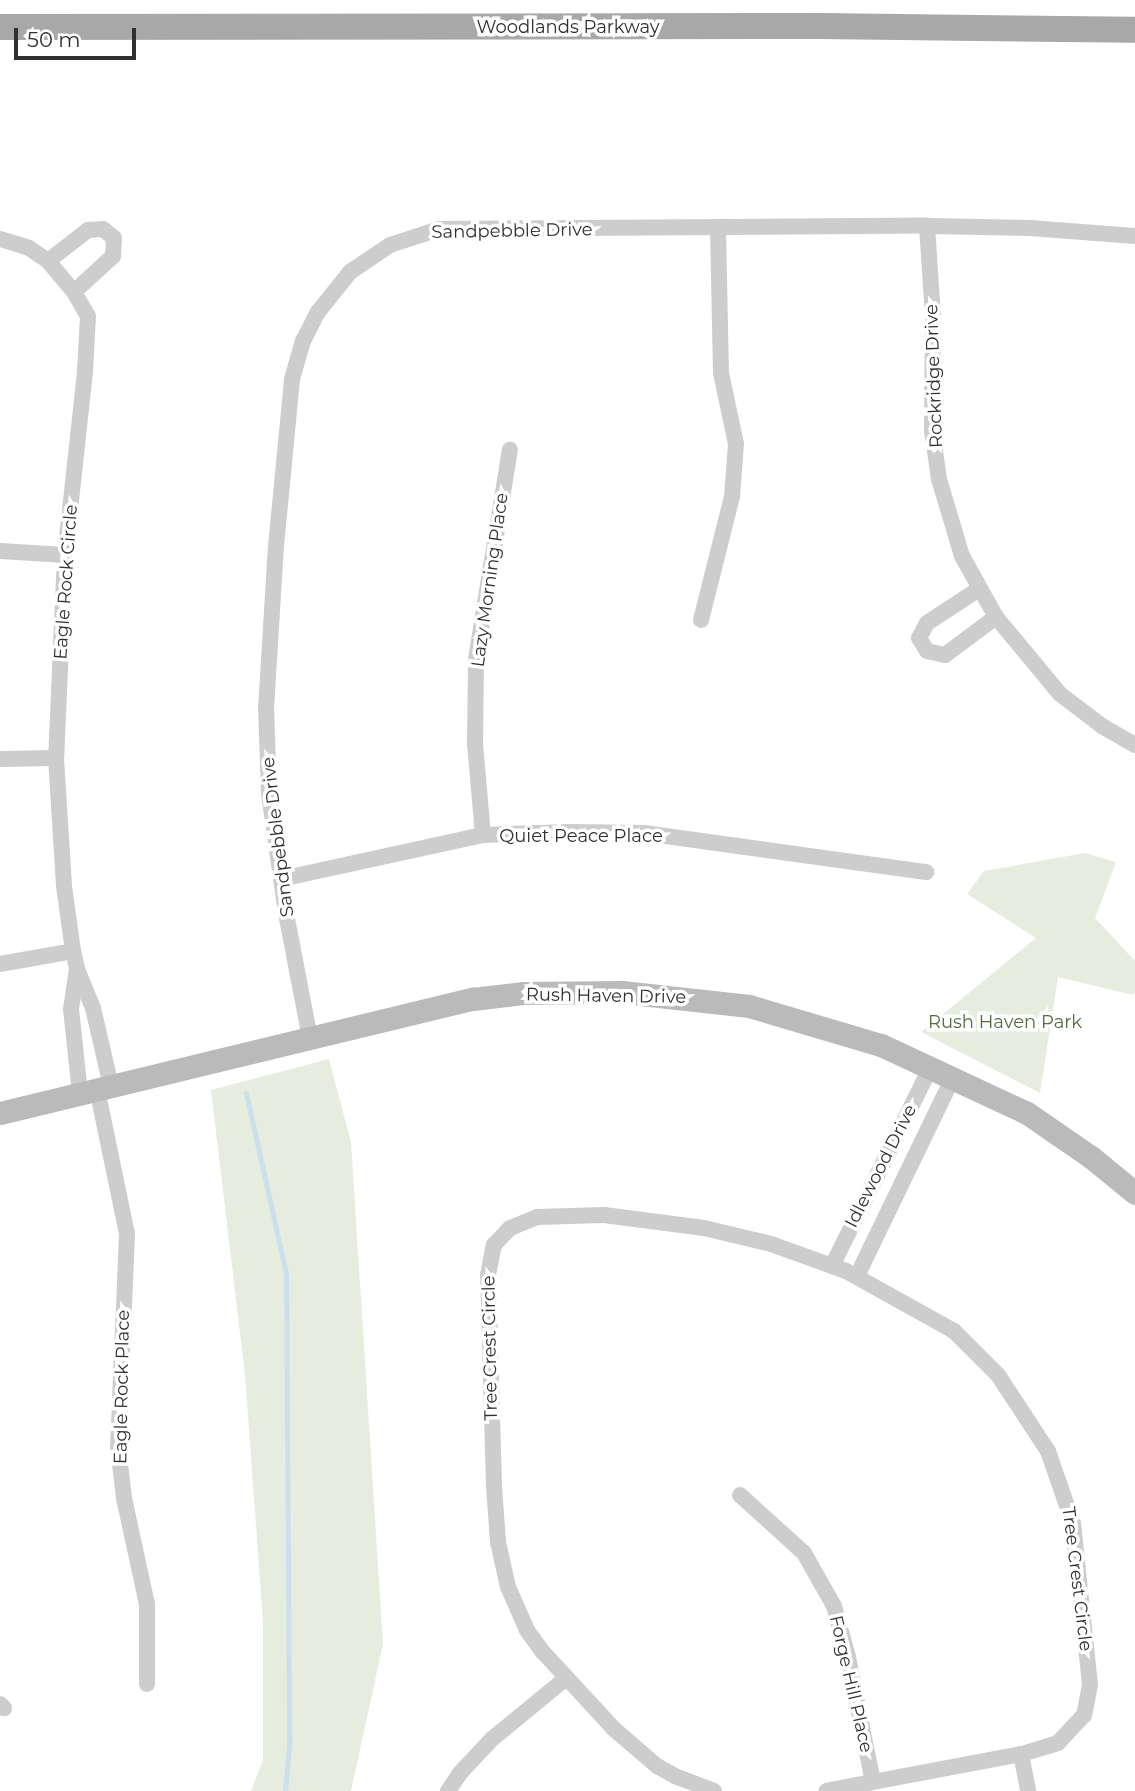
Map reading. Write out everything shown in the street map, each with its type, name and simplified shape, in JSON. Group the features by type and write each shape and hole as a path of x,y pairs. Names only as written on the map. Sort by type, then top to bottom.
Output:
{"main road":[{"name":"Woodlands Parkway","path":"0,27 819,26 1135,30"}],"street":[{"name":"Sandpebble Drive","path":"310,1038 281,879 269,793 266,709 270,625 292,379 303,341 318,312 350,272 390,245 439,229 927,226 1030,228 1135,236"},
{"name":"Rockridge Drive","path":"927,226 933,317 932,430 939,478 950,521 979,589 996,617 1060,694 1102,726 1135,745"},
{"path":"701,620 732,497 736,443 721,373 718,228"},
{"path":"48,261 88,230 103,229 114,238 113,256 74,292"},
{"name":"Eagle Rock Circle","path":"0,239 29,248 48,261 74,292 88,316 85,372 65,555 57,758 64,886 77,969 93,1008 96,1089"},
{"name":"Lazy Morning Place","path":"483,835 475,744 476,659 510,450"},
{"path":"0,551 65,555"},
{"path":"979,589 927,622 919,638 927,651 945,655 996,617"},
{"path":"0,759 57,758"},
{"name":"Quiet Peace Place","path":"281,879 483,835 644,833 926,872"},
{"path":"0,964 73,951"},
{"name":"Eagle Rock Circle","path":"77,969 71,1009 96,1089"},
{"name":"Rush Haven Drive","path":"0,1113 472,999 523,993 622,992 749,1006 881,1045 1027,1113 1091,1157 1135,1193"},
{"name":"Idlewood Drive","path":"831,1266 931,1067"},
{"name":"Idlewood Drive","path":"857,1276 953,1077"},
{"name":"Eagle Rock Place","path":"96,1089 127,1234 118,1447 124,1498 147,1604 147,1684"},
{"name":"Tree Crest Circle","path":"714,1791 675,1776 648,1759 565,1679 527,1630 508,1587 502,1566 494,1486 487,1322 488,1275 494,1245 510,1228 537,1217 604,1216 704,1227 771,1244 857,1276 933,1318 975,1350 1018,1402 1059,1474 1073,1523 1090,1685 1084,1714 1058,1743 1021,1754 826,1791"},
{"name":"Forge Hill Place","path":"740,1495 804,1553 834,1606 848,1657 873,1782"},
{"path":"448,1791 460,1773 492,1739 565,1679"},
{"path":"1021,1754 1028,1791"}],"green space":[{"name":"Rush Haven Park","path":"1085,853 1116,862 1095,918 1135,961 1135,992 1133,995 1058,977 1040,1093 921,1032 1036,938 967,894 984,871"},
{"path":"329,1059 351,1142 383,1644 351,1791 251,1791 263,1760 263,1622 245,1375 211,1090"}],"waterway":[{"path":"246,1093 286,1273 289,1747 285,1791"}]}
